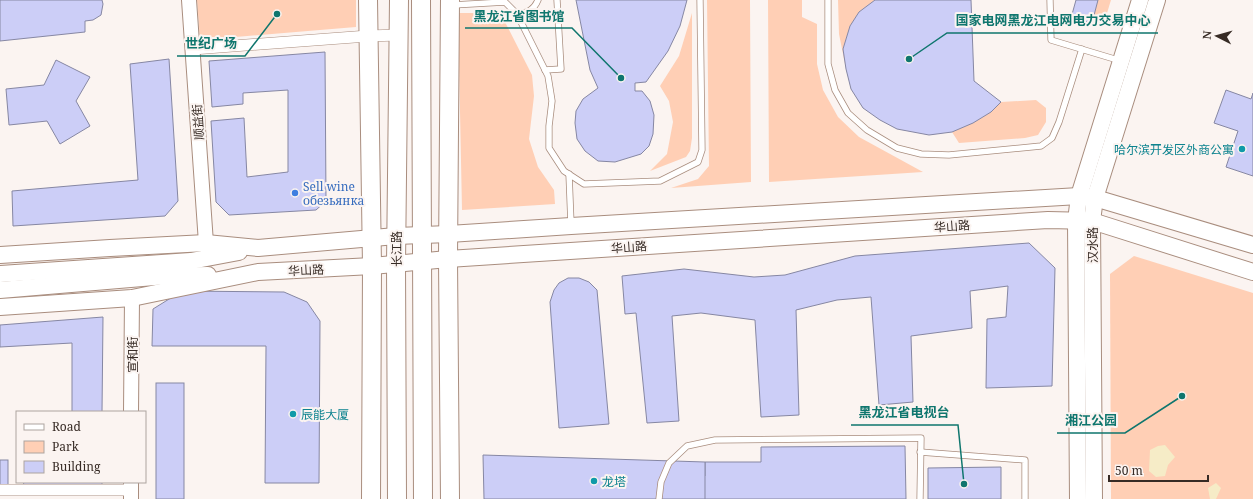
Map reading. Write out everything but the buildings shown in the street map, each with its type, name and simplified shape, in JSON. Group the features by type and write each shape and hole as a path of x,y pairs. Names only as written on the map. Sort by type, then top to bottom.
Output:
{"main road":[{"path":"368,0 372,266 371,499"},
{"name":"长江路","path":"398,499 396,236 399,0"},
{"name":"长江路","path":"420,0 423,499"},
{"name":"汉水路","path":"1078,499 1076,221 1079,196 1140,0"},
{"name":"汉水路","path":"1094,499 1092,221 1096,198 1157,0"},
{"path":"450,2 448,259 450,499"},
{"name":"华山路","path":"0,256 206,243 258,248 396,236 421,236 1079,196 1096,198 1253,245"},
{"name":"华山路","path":"0,307 132,298 258,272 372,266 448,259 1048,220 1092,221 1253,272"},
{"path":"0,274 191,261 258,248"},
{"path":"0,290 166,276 258,272"}],"street":[{"name":"顺益街","path":"189,0 206,243"},
{"path":"193,49 399,35"},
{"name":"宣和街","path":"131,411 132,298"},
{"path":"0,490 131,490"}],"lane":[{"path":"517,14 526,13 536,5 538,0"},
{"path":"545,70 561,69 557,0"},
{"path":"450,2 505,1 517,14 548,76 552,101 549,126 549,148 564,171 584,184 660,181 698,162 702,150 700,0"},
{"path":"828,0 828,64 835,90 848,113 867,130 897,148 921,154 949,155 1041,146 1052,138 1059,122 1082,49"},
{"path":"1050,0 1051,40 1121,61"},
{"path":"569,174 571,226"},
{"path":"659,499 661,482 669,463 687,446 715,440 921,438 920,499"},
{"path":"920,452 1025,460 1026,499"}],"green space":[{"path":"197,0 356,0 356,27 200,40"},
{"path":"707,0 750,0 751,182 671,188 698,179 709,166"},
{"path":"768,0 802,0 802,17 817,24 817,64 823,90 838,117 859,137 923,172 769,182"},
{"path":"838,0 875,0 859,12 850,26 843,49 846,69 839,34"},
{"path":"1098,0 1111,0 1103,26 1092,23"},
{"path":"458,13 494,13 504,20 532,75 534,96 529,139 538,167 554,190 555,204 462,210"},
{"path":"692,13 692,138 690,151 686,157 650,171 667,154 673,122 669,101 660,86 679,56"},
{"path":"1036,100 1046,108 1046,122 1038,135 1025,138 959,143 952,132 984,116 1001,102"},
{"path":"1134,256 1253,293 1253,499 1111,499 1110,274"}],"sand":[{"path":"1165,445 1175,457 1168,465 1165,476 1156,477 1149,471 1150,450 1158,446"},
{"path":"1216,483 1221,488 1216,499 1210,499 1208,488"}],"place":[{"name":"世纪广场","path":"277,14"},
{"name":"国家电网黑龙江电网电力交易中心","path":"909,59"},
{"name":"黑龙江省图书馆","path":"621,78"},
{"name":"哈尔滨开发区外商公寓","path":"1242,149"},
{"name":"Sell wine обезьянка","path":"295,193"},
{"name":"湘江公园","path":"1182,396"},
{"name":"辰能大厦","path":"293,414"},
{"name":"龙塔","path":"594,481"},
{"name":"黑龙江省电视台","path":"964,484"}]}
